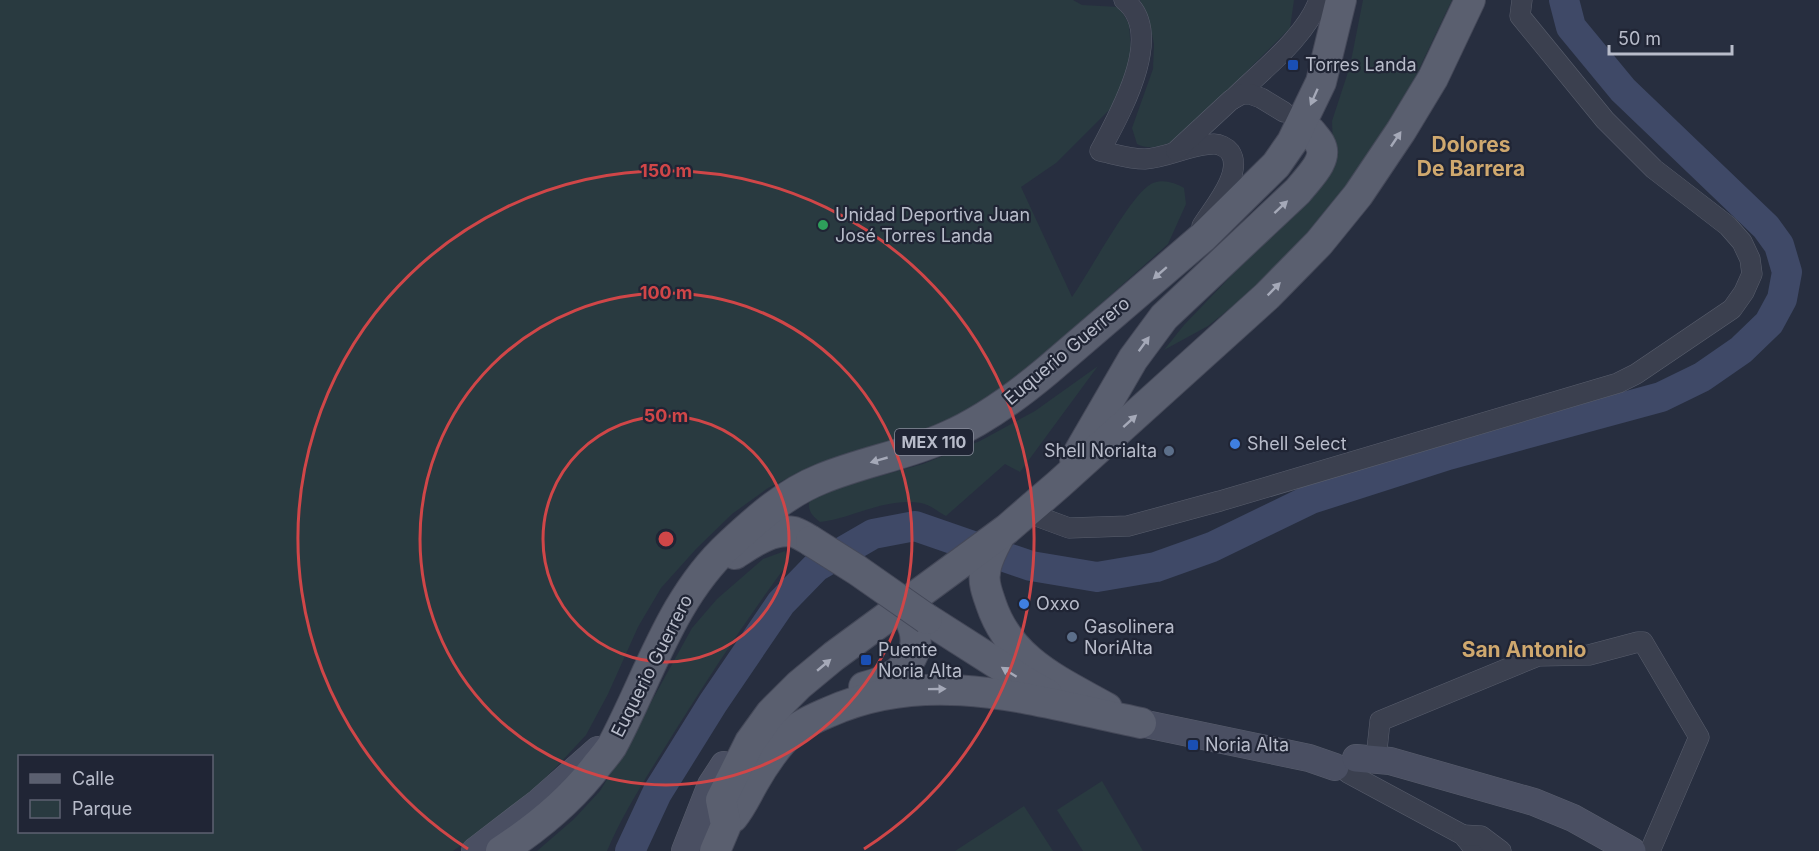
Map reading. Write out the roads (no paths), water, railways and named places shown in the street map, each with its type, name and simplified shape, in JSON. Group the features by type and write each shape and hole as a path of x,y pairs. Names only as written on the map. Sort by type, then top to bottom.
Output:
{"main road":[{"name":"Euquerio Guerrero","path":"501,851 533,830 564,803 589,776 611,747 674,615 702,574 727,546 763,513 792,493 820,479 946,437 974,423 1025,389 1203,237 1276,165 1292,142 1321,82 1341,0"},
{"path":"685,851 711,785 747,731 763,715 834,656 989,558 1004,532 1267,296 1320,243 1358,195 1401,131 1433,78 1470,0"},
{"path":"1059,484 1133,359 1164,317 1298,191 1315,170 1323,151 1311,132"},
{"path":"680,607 729,559 757,540 772,534 796,532 857,570 920,621 1032,686 1047,694 1129,719"},
{"path":"970,570 987,592 994,613 1018,651 1036,667 1129,719"},
{"path":"774,752 781,727 793,716 812,704 833,696 878,684 904,667 916,646 920,621"},
{"path":"720,838 721,800 750,742 771,713 799,686"},
{"path":"720,838 774,752 792,731 814,718 872,697 911,690 952,689 983,692 1129,719 1309,758 1351,762 1390,761 1534,802 1573,818 1632,851"},
{"path":"475,851 539,802 603,745 627,714"}],"street":[{"path":"1124,0 1139,18 1141,42 1133,84 1100,151 1147,159 1215,144 1227,149 1232,155 1234,166 1232,178 1186,251"},
{"path":"1176,151 1305,27 1319,0"},
{"path":"1030,509 1039,517 1069,528 1128,526 1220,501 1618,383 1636,374 1732,309 1744,292 1752,274 1750,259 1742,242 1728,226 1654,169 1605,120 1563,69 1521,8"},
{"path":"1231,100 1242,94 1250,94 1284,112"},
{"path":"1502,851 1473,844 1351,762 1380,721 1538,656 1589,655 1643,642 1699,737 1650,851"}],"waterway":[{"path":"630,851 657,793 713,703 781,603 816,567 873,534 915,526 1031,566 1097,577 1156,567 1212,547 1311,499 1448,455 1661,397 1702,377 1741,350 1769,323 1782,299 1787,272 1779,245 1766,227 1623,90 1571,27 1564,0"}],"place":[{"name":"Torres Landa","path":"1293,65"},
{"name":"Unidad Deportiva Juan José Torres Landa","path":"823,225"},
{"name":"Shell Select","path":"1235,444"},
{"name":"Shell Norialta","path":"1169,451"},
{"name":"Oxxo","path":"1024,604"},
{"name":"Gasolinera NoriAlta","path":"1072,637"},
{"name":"Puente Noria Alta","path":"866,660"},
{"name":"Noria Alta","path":"1193,745"}],"district":[{"name":"Dolores De Barrera","path":"1471,157"},
{"name":"San Antonio","path":"1524,650"}]}
